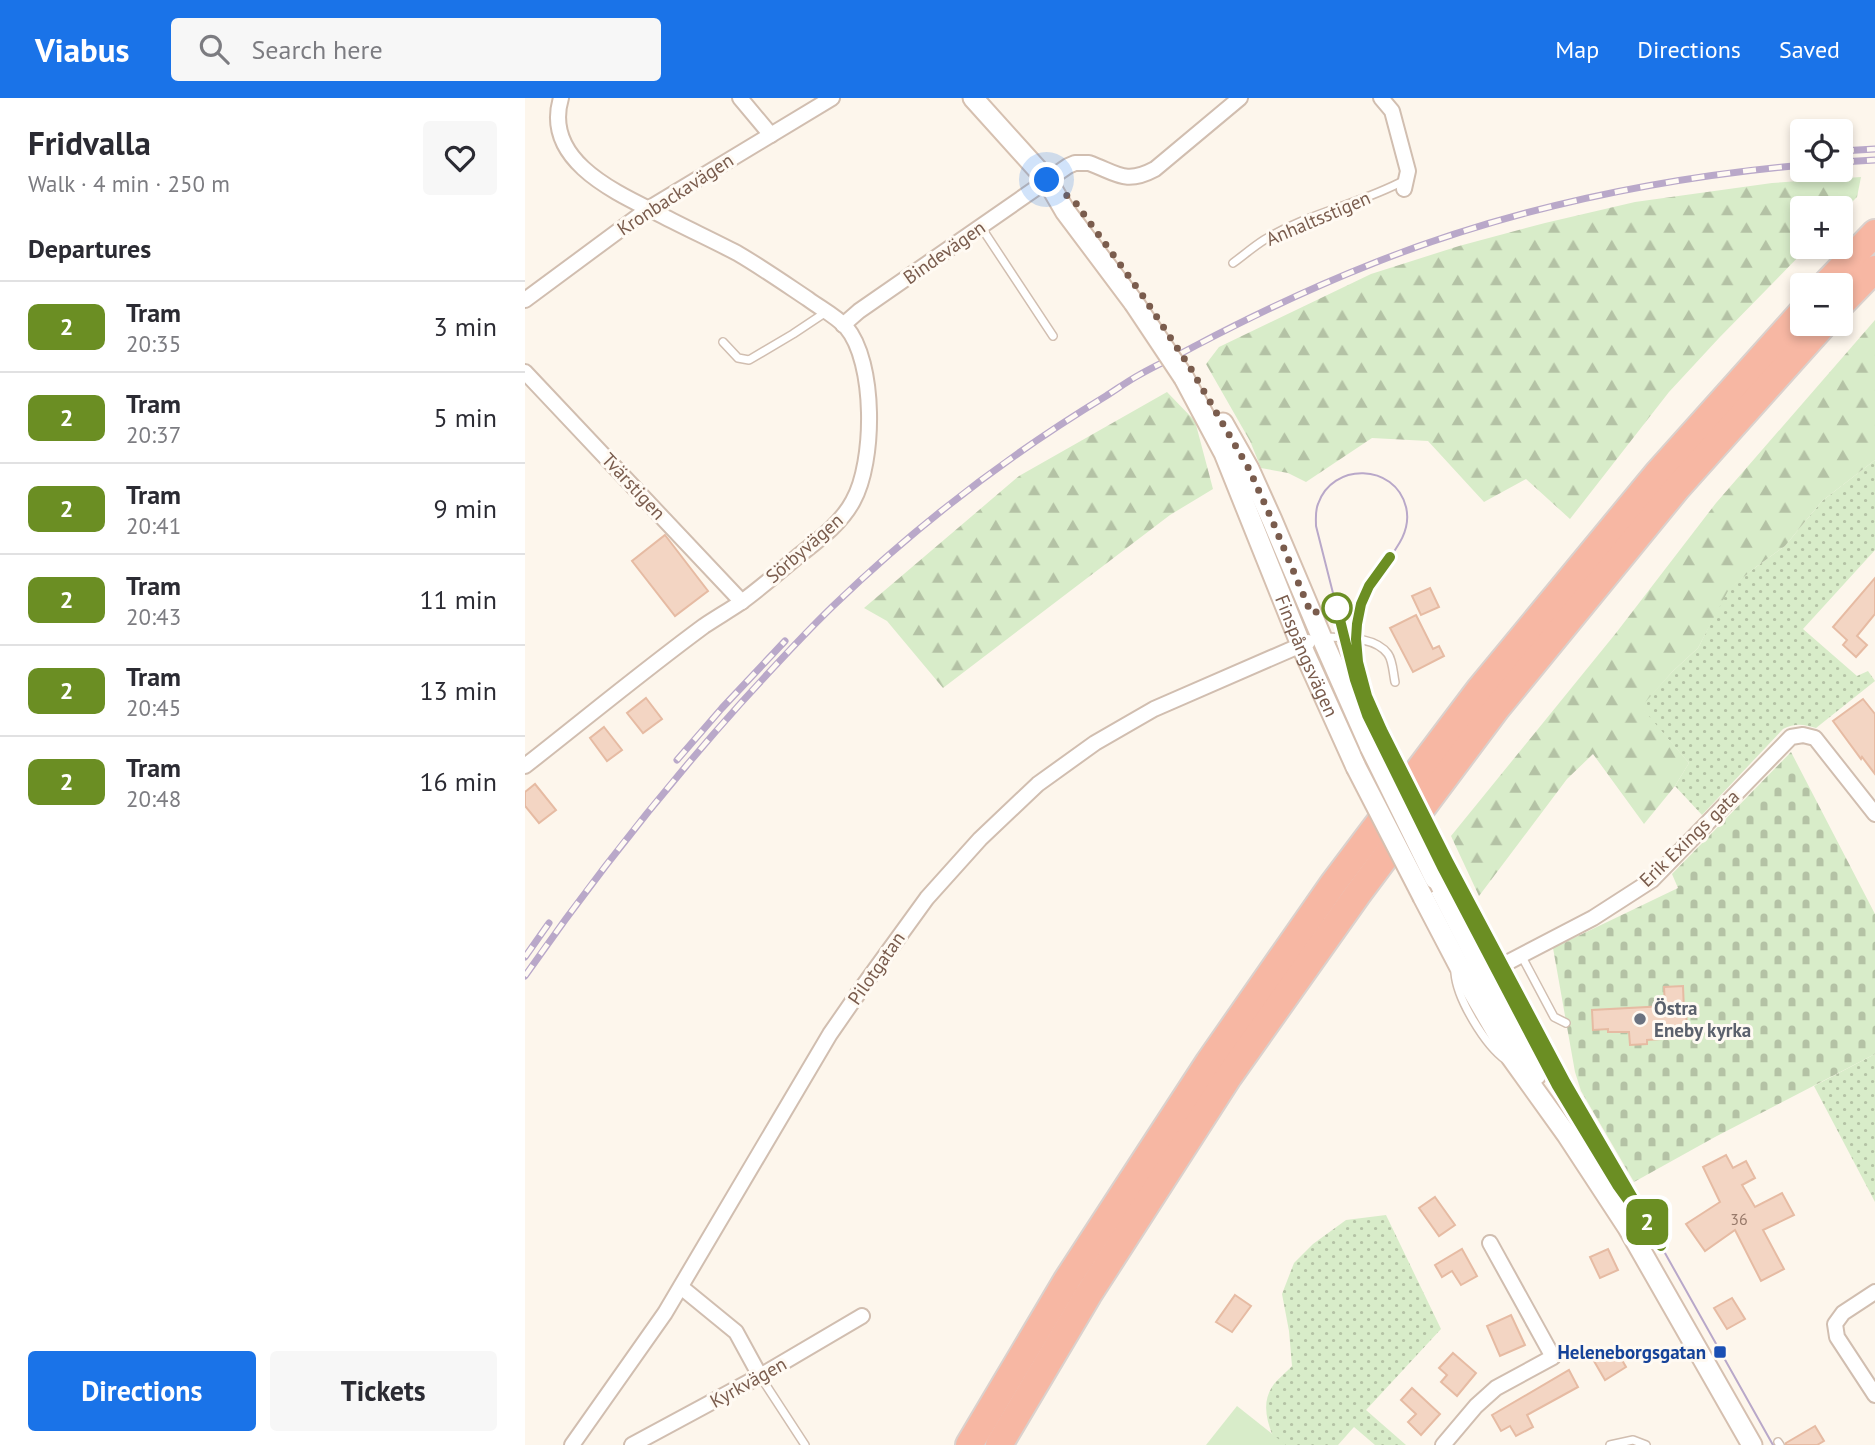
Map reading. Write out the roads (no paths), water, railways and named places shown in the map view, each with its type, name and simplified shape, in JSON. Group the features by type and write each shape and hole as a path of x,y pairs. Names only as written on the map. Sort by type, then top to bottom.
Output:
{"highway":[{"path":"1837,273 1875,233"},
{"path":"1853,292 1875,269"},
{"path":"969,1445 1067,1280 1209,1062 1333,884 1479,690 1657,474 1790,326"},
{"path":"999,1445 1088,1295 1221,1087 1357,895 1530,667 1677,488 1813,336"}],"main road":[{"name":"Finspångsvägen","path":"972,98 1047,180 1065,211 1138,299 1249,469 1370,747 1435,879 1476,979 1523,1073 1628,1228 1752,1445"},
{"name":"Finspångsvägen","path":"1188,374 1224,453 1301,645 1356,766 1454,955 1476,979 1567,1135"}],"street":[{"name":"Sörbyvägen","path":"525,766 706,625 741,602 829,531 853,502 861,483 869,443 869,407 862,364 848,329 737,254 648,209 598,180 569,153 562,138 558,122 561,98"},
{"path":"740,98 771,135"},
{"name":"Kronbackavägen","path":"525,300 648,209 832,98"},
{"name":"Bindevägen","path":"843,325 859,311 1068,166 1083,162 1127,178 1145,175 1240,98"},
{"name":"Anhaltsstigen","path":"1381,98 1392,111 1408,171 1405,184"},
{"name":"Tvärstigen","path":"525,372 741,602"},
{"name":"Pilotgatan","path":"572,1445 665,1313 830,1034 920,908 980,839 1038,784 1105,737 1154,709 1321,636"},
{"name":"Erik Exings gata","path":"1476,979 1593,918 1651,880 1791,737 1803,735 1815,738 1875,814"},
{"path":"1444,1445 1476,1406 1496,1388 1553,1357 1490,1243"},
{"path":"681,1287 736,1332 760,1377"},
{"path":"1875,1292 1843,1313 1835,1324 1837,1337 1875,1395"},
{"name":"Kyrkvägen","path":"632,1445 760,1377 862,1316"}],"lane":[{"name":"Anhaltsstigen","path":"1233,263 1265,240 1336,208 1405,184"},
{"path":"981,226 1053,336"},
{"path":"723,342 738,358 749,360 825,312"},
{"path":"1321,636 1364,640 1380,646 1390,656 1395,682"},
{"path":"1454,955 1456,985 1485,1040 1499,1055 1523,1073"},
{"path":"1521,955 1554,1017 1566,1023"},
{"path":"760,1377 804,1445"},
{"path":"1610,1445 1633,1440 1646,1445"}],"tram line":[{"path":"1661,1246 1617,1185 1558,1086 1443,869 1377,737 1355,680 1316,526 1317,507 1325,490 1349,475 1363,473 1390,482 1400,493 1406,507 1407,519 1401,540 1369,587 1358,618 1356,634 1359,665 1374,711 1448,861 1566,1083 1661,1246 1773,1445"},
{"name":"2","path":"1337,608 1355,680 1367,715 1443,869 1557,1086 1617,1185 1661,1246 1566,1083 1448,861 1367,696 1358,662 1357,624 1361,604 1369,586 1390,557"}],"railway":[{"path":"1853,150 1875,149"},
{"path":"1853,161 1875,160"},
{"path":"525,976 655,803 740,704 820,619 896,549 963,494 1033,443 1127,382 1261,312 1425,244 1531,212 1639,187 1790,166"},
{"path":"677,760 785,641"},
{"path":"525,957 549,923"}],"place":[{"name":"Östra Eneby kyrka","path":"1640,1019"},
{"name":"Heleneborgsgatan","path":"1720,1352"}]}
